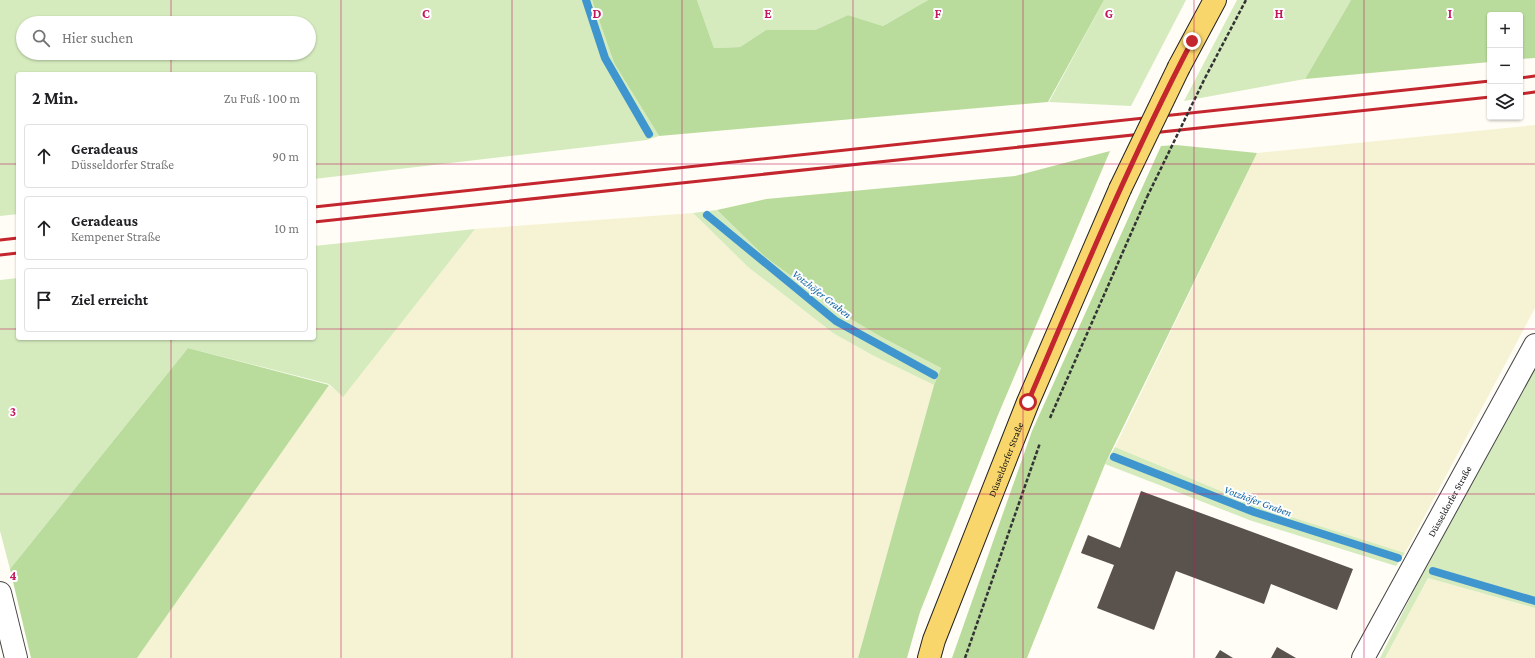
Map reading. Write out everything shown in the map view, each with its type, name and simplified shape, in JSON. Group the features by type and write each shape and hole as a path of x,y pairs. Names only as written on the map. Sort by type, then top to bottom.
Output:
{"main road":[{"name":"Düsseldorfer Straße","path":"929,658 934,640 1028,402 1120,189 1178,67 1215,0"}],"street":[{"name":"Düsseldorfer Straße","path":"1363,658 1535,344"},
{"path":"0,593 16,658"}],"path":[{"path":"1048,424 1147,197 1205,78 1246,0"},
{"path":"965,658 1042,438"}],"shaded area":[{"path":"1535,125 1535,308 1405,553 1257,506 1115,447 1257,153"},
{"path":"693,213 748,267 833,333 872,355 934,385 858,658 137,658 329,385 343,396 475,229"},
{"path":"1428,578 1535,608 1535,658 1385,658"}],"green space":[{"path":"0,0 592,0 614,63 659,136 647,140 316,179 316,72 16,72 16,214 0,216"},
{"path":"592,0 697,0 714,48 740,47 766,30 815,30 848,15 883,26 928,0 1104,0 1048,102 659,136 614,63"},
{"path":"697,0 928,0 883,26 848,15 815,30 766,30 740,47 714,48"},
{"path":"1104,0 1186,0 1131,106 1049,102"},
{"path":"1237,0 1351,0 1305,79 1184,101"},
{"path":"1351,0 1535,0 1535,58 1523,59 1523,12 1487,12 1487,62 1305,79"},
{"path":"1176,145 1257,153 1105,464 1027,658 952,658 1032,431 1161,146"},
{"path":"1110,151 998,415 920,612 907,658 858,658 934,385 941,368 885,339 846,316 764,256 717,210 766,199 1015,176"},
{"path":"717,210 764,256 885,339 941,368 934,385 872,355 833,333 748,267 693,213"},
{"path":"475,229 343,397 329,384 188,348 10,569 0,531 0,280 16,278 16,340 316,340 316,246"},
{"path":"188,348 329,385 137,658 31,658 10,569"},
{"path":"1535,364 1535,608 1428,578 1385,658 1380,658 1421,576"},
{"path":"1115,447 1257,506 1405,553 1396,566 1252,521 1105,464"}],"building":[{"path":"1141,491 1353,569 1337,610 1271,584 1264,604 1176,571 1154,630 1097,608 1114,565 1081,553 1088,535 1120,548"},
{"path":"1277,647 1296,658 1271,658"},
{"path":"1220,650 1233,658 1215,658"}],"waterway":[{"name":"Votzhöfer Graben","path":"586,0 605,58 649,134"},
{"name":"Votzhöfer Graben","path":"707,215 836,321 934,375"},
{"name":"Votzhöfer Graben","path":"1114,457 1254,512 1398,558"},
{"name":"Votzhöfer Graben","path":"1433,571 1535,601"}],"railway":[{"path":"1523,78 1535,76"},
{"path":"316,207 1487,81"},
{"path":"1523,94 1535,92"},
{"path":"316,222 1487,97"},
{"path":"0,240 16,238"},
{"path":"0,255 16,253"}],"route":[{"path":"1028,402 1120,189 1192,41"}]}
